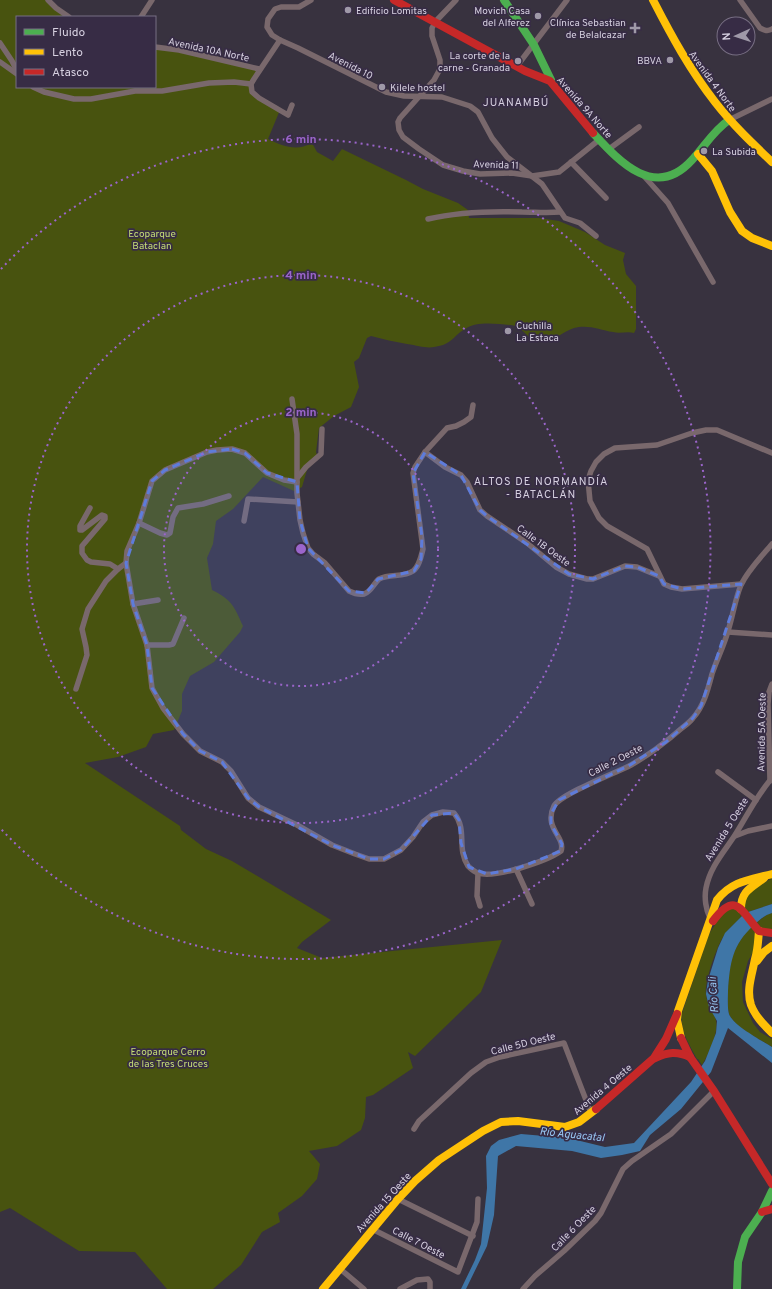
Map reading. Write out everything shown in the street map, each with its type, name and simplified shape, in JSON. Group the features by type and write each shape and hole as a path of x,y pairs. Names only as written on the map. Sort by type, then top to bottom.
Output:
{"street":[{"path":"48,0 68,16"},
{"path":"142,16 152,0"},
{"path":"292,105 288,115 259,98 252,92 251,84 280,40 272,35 267,27 268,19 271,13 281,6 299,7 311,0"},
{"name":"Avenida 9A Norte","path":"394,0 436,21 531,74 552,82 576,114 609,149 632,169 643,175 668,203 714,282"},
{"path":"421,96 434,80 440,69 440,60 432,36 432,28 436,21 456,0"},
{"path":"504,0 534,45 552,82"},
{"path":"517,66 567,0"},
{"name":"Avenida 4 Norte","path":"653,0 685,60 713,100 730,120 772,162"},
{"path":"740,0 760,28 764,30 771,30"},
{"name":"Avenida 10","path":"280,40 386,92 404,96 442,97 470,106 478,112 492,138 507,156 542,184 565,218 580,223 596,236"},
{"path":"0,44 12,61 16,71"},
{"name":"Avenida 10A Norte","path":"156,47 179,50 260,69"},
{"path":"0,62 16,72"},
{"path":"35,88 44,92 74,99 91,99 135,91 162,91 209,83 234,82 251,84"},
{"name":"Avenida 11","path":"421,96 400,118 397,126 399,130 404,137 419,149 443,165 463,171 480,174 512,173 532,176 558,172 600,139"},
{"path":"643,175 660,177 673,174 686,166 698,154 714,131 721,124 772,99"},
{"path":"609,149 639,127"},
{"path":"698,154 710,167 733,217 742,231 751,238 772,246"},
{"path":"571,162 606,198"},
{"path":"428,219 441,216 479,213 560,212"},
{"path":"292,399 297,434 298,502 300,520 308,548 325,563 349,591 362,595 366,594 378,579 389,575 408,574 414,571 421,559 423,549 414,467 425,452 447,428 460,424 470,417 473,405"},
{"path":"322,429 321,454 306,467 297,479 284,480 267,473 245,453 232,449 207,452 165,470 152,481 139,523 127,551 126,563 133,604 147,645 152,688 163,708 183,734 200,751 222,762 230,771 248,798 259,807 332,844 369,859 384,859 401,850 413,837 423,822 432,815 443,812 454,813 459,820 462,832 461,843 464,856 469,867 478,873 477,896 480,906"},
{"path":"741,584 682,589 670,587 664,584 647,549 607,526 594,511 590,501 588,480 596,462 604,454 615,448 657,445 692,433 706,430 717,430 772,453"},
{"name":"Calle 1B Oeste","path":"425,452 445,467 461,475 467,482 476,505 487,516 527,543 556,567 568,574 593,579 626,566 637,567 659,576"},
{"path":"139,523 160,533 168,534 173,516 178,508 203,504 229,496"},
{"path":"244,521 248,499 298,502"},
{"path":"90,508 80,526 80,530 102,515 105,516 105,519 82,546 82,553 87,560 91,562 110,564 118,568"},
{"name":"Calle 2 Oeste","path":"478,873 487,874 516,869 555,856 561,851 562,844 551,824 551,814 559,800 630,765 666,742 693,718 703,701 728,632 741,584 751,569 772,544"},
{"path":"76,690 87,655 82,629 84,619 88,609 106,581 118,568 126,563"},
{"path":"133,604 158,600"},
{"path":"147,645 172,644 184,618"},
{"path":"728,632 772,635"},
{"name":"Avenida 5A Oeste","path":"771,779 768,704 769,692 772,684"},
{"path":"718,772 756,800"},
{"name":"Avenida 5 Oeste","path":"710,919 706,908 705,889 712,871 756,800 771,779"},
{"path":"735,836 748,831 772,826"},
{"path":"516,869 532,904"},
{"path":"742,910 741,898 743,893 770,874"},
{"name":"Avenida 4 Oeste","path":"654,1058 666,1039 678,1011 717,900 723,891 733,884 770,874"},
{"path":"705,934 719,912 725,906 732,905 737,906 742,910 758,929 760,943 752,968 748,994 752,1007 761,1023 772,1033"},
{"path":"758,929 772,933"},
{"path":"752,968 764,952 772,946"},
{"name":"Avenida 4 Oeste","path":"678,1011 677,1020 681,1038 692,1060 711,1087 772,1184"},
{"name":"Calle 5D Oeste","path":"414,1130 419,1121 471,1073 486,1062 500,1057 564,1043 591,1113"},
{"name":"Avenida 4 Oeste","path":"469,1140 501,1122 518,1121 565,1127 579,1122 654,1058 669,1051 678,1052 692,1060"},
{"name":"Calle 6 Oeste","path":"523,1289 535,1276 595,1221 601,1213 623,1169 671,1134 711,1087"},
{"name":"Avenida 15 Oeste","path":"323,1289 372,1229 415,1181 439,1160 469,1140"},
{"path":"738,1289 738,1262 745,1237 762,1212 772,1191"},
{"path":"398,1199 473,1236 477,1222 478,1198"},
{"path":"762,1212 772,1209"},
{"name":"Calle 7 Oeste","path":"372,1229 458,1272 473,1236"},
{"path":"339,1268 364,1289"},
{"path":"400,1289 422,1279 428,1279 430,1282 430,1288"}],"highlighted area":[{"path":"232,449 245,453 267,473 297,482 300,520 308,548 349,591 366,593 378,579 414,571 421,559 422,537 413,473 425,452 461,475 480,510 487,516 569,574 593,579 625,566 637,567 659,576 664,584 682,589 741,584 701,706 693,718 666,742 630,765 559,800 551,814 551,824 562,844 561,851 516,869 487,874 469,867 461,843 459,820 454,813 432,815 401,850 384,859 369,859 332,845 259,807 248,798 222,762 200,751 183,734 152,688 147,645 133,604 126,563 152,481 165,470 207,452"}],"green space":[{"name":"Ecoparque Cerro de las Tres Cruces","path":"0,0 48,0 68,16 16,16 16,88 156,88 156,47 259,69 251,84 252,92 280,110 268,139 284,146 295,148 312,143 317,152 333,161 342,149 423,189 458,203 468,210 469,218 539,218 559,221 585,232 605,245 625,253 623,260 626,274 636,286 636,329 634,333 616,333 589,327 579,327 570,329 548,341 539,342 530,338 515,326 499,324 475,325 462,331 446,344 433,347 402,343 371,336 367,338 359,358 354,362 359,387 351,407 334,416 319,428 316,452 318,458 307,470 302,487 294,491 263,477 233,509 216,521 213,544 207,558 212,590 224,597 235,608 243,626 240,632 214,662 190,676 182,694 182,711 174,730 153,734 146,747 118,757 85,763 180,826 181,830 206,849 232,861 331,920 302,942 297,948 322,958 502,940 481,992 415,1056 408,1052 413,1068 373,1095 366,1097 365,1118 361,1130 337,1146 309,1151 320,1164 317,1179 302,1196 278,1213 280,1222 262,1232 241,1265 213,1289 167,1289 135,1252 79,1251 10,1208 0,1212"},
{"path":"772,878 772,904 748,912 745,910 745,895"},
{"path":"732,908 736,909 742,916 722,939 709,973 706,995 717,1025 712,1043 702,1065 688,1043 682,1026 682,1013 709,934 724,911"},
{"path":"772,913 772,929 761,929 757,922 768,914"},
{"path":"751,927 757,934 756,947 748,961 742,982 743,1002 753,1023 760,1032 772,1039 772,1047 738,1025 730,1016 729,1011 728,986 730,967 738,943"}],"water":[{"name":"Río Cali","path":"772,904 772,913 756,923 747,932 737,947 731,963 728,1008 729,1014 737,1024 772,1047 772,1063 728,1028 711,1072 681,1109 650,1135 640,1151 601,1158 572,1151 516,1146 498,1156 494,1215 487,1246 466,1289 461,1289 481,1244 487,1188 486,1156 491,1146 499,1140 521,1134 568,1138 605,1147 634,1143 691,1082 705,1061 716,1033 717,1021 709,1007 706,994 708,980 718,948 725,933 748,912"}],"traffic: fast":[{"path":"504,0 534,45 552,82"},
{"path":"593,133 626,165 651,177 665,177 678,172 692,160 723,124 729,120"},
{"path":"737,1289 738,1262 745,1237 762,1212 772,1191"}],"traffic: slow":[{"path":"653,0 681,52 706,90 735,126 772,162"},
{"path":"698,154 712,171 730,212 742,231 752,238 772,246"},
{"path":"681,1038 677,1020 678,1011 717,900 735,885 772,874"},
{"path":"741,909 741,903 745,894 751,887 764,878"},
{"path":"759,931 757,952 750,982 749,994 751,1005 757,1017 772,1033"},
{"path":"757,961 764,952 772,946"},
{"path":"323,1289 398,1199 415,1181 439,1160 483,1131 501,1122 518,1121 565,1127 579,1122 596,1109"}],"traffic: jam":[{"path":"394,0 525,71 550,81 593,133"},
{"path":"713,921 727,907 733,905 743,911 759,931 772,933"},
{"path":"596,1109 654,1058 666,1039 677,1014"},
{"path":"681,1038 690,1057 714,1091 772,1184"},
{"path":"655,1058 664,1054 672,1053 690,1057"},
{"path":"762,1212 772,1209"}],"place":[{"name":"Edificio Lomitas","path":"348,10"},
{"name":"Movich Casa del Alferez","path":"538,16"},
{"name":"Clínica Sebastian de Belalcazar","path":"635,28"},
{"name":"BBVA","path":"670,60"},
{"name":"La corte de la carne - Granada","path":"518,61"},
{"name":"Kilele hostel","path":"382,87"},
{"name":"La Subida","path":"704,151"},
{"name":"Cuchilla La Estaca","path":"508,331"}],"district":[{"name":"JUANAMBÚ","path":"516,102"},
{"name":"ALTOS DE NORMANDÍA - BATACLÁN","path":"541,487"}],"park label":[{"name":"Ecoparque Bataclan","path":"152,238"}],"water label":[{"name":"Río Aguacatal","path":"572,1134"}]}
